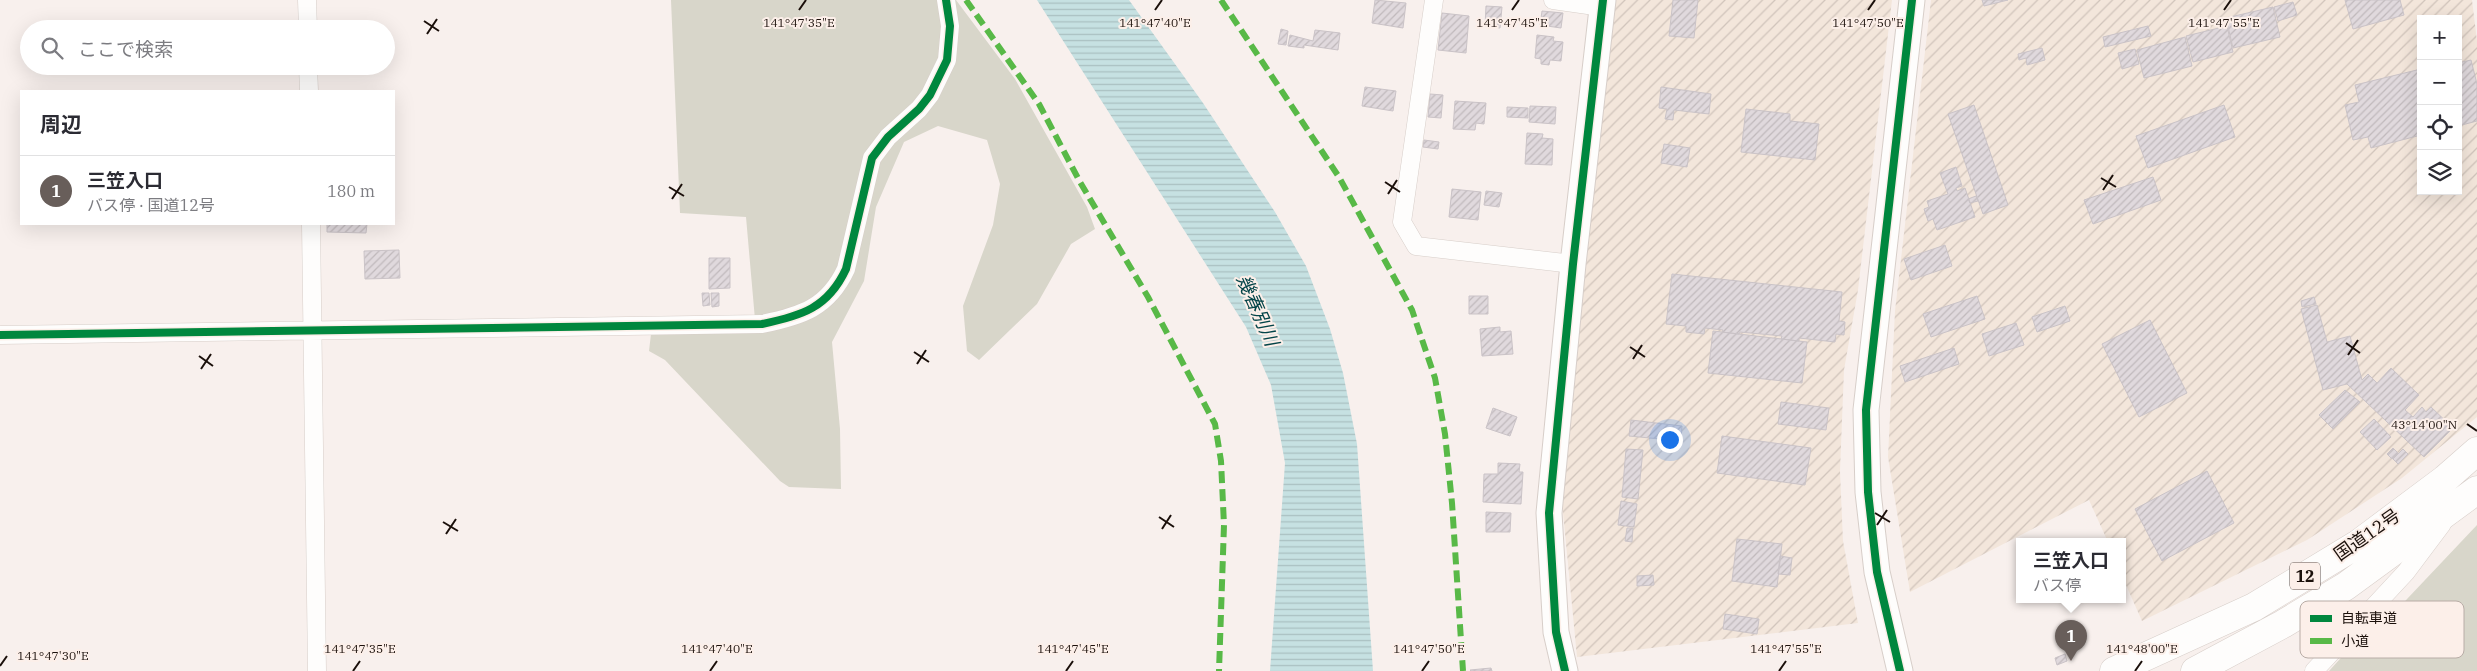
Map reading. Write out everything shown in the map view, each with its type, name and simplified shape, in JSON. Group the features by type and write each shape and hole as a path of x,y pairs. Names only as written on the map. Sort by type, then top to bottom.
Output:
{"highway":[{"name":"国道12号","path":"2114,671 2179,643 2254,607 2358,544 2446,479 2477,451"},
{"name":"国道12号","path":"2321,601 2346,586 2451,511 2477,490"},
{"name":"国道12号","path":"2195,671 2300,614"}],"street":[{"path":"307,0 308,20"},
{"path":"0,335 762,324 805,313 830,294 846,269 872,158 888,137 919,109 940,78 947,60 950,41 946,0"},
{"path":"1434,0 1402,222 1416,246 1573,264"},
{"path":"1553,0 1603,3 1573,264 1549,513 1556,632 1566,671"},
{"path":"1900,671 1877,572 1868,492 1866,410 1912,0"},
{"path":"308,75 309,90"},
{"path":"311,225 317,671"},
{"path":"2379,601 2406,572 2451,511"},
{"path":"2314,671 2326,658"}],"shaded area":[{"path":"671,0 956,0 1015,79 1087,207 1095,229 1071,244 1037,304 979,360 967,351 963,306 993,225 1000,184 987,140 938,126 904,142 876,207 864,281 832,342 840,429 841,489 789,487 780,481 665,360 649,351 651,334 756,331 746,217 680,213"},
{"path":"1616,0 1892,0 1858,290 1844,370 1840,471 1843,541 1858,623 1577,657 1562,502 1599,134"},
{"path":"1931,0 2472,0 2477,41 2477,417 2402,478 2307,540 2142,621 2126,585 2126,538 2106,538 2089,500 1910,592 1888,457 1895,311"},
{"path":"2477,525 2477,671 2329,671 2341,658 2464,658 2464,601 2405,601"}],"water":[{"name":"幾春別川","path":"1037,0 1129,0 1203,103 1275,212 1306,266 1330,329 1343,373 1357,444 1373,671 1270,671 1285,463 1271,385 1246,327"}],"building":[{"path":"1375,0 1406,3 1403,28 1372,23"},
{"path":"1673,0 1698,0 1694,38 1669,36"},
{"path":"1982,0 2008,0 1984,6"},
{"path":"2345,0 2400,0 2404,15 2353,29"},
{"path":"2293,2 2297,15 2278,21 2274,7"},
{"path":"1486,6 1502,7 1500,28 1485,26"},
{"path":"2273,7 2280,37 2233,48 2226,18"},
{"path":"1542,11 1563,13 1561,28 1540,25"},
{"path":"1442,13 1469,16 1466,53 1438,50"},
{"path":"2148,26 2151,36 2105,47 2103,37"},
{"path":"2227,26 2233,52 2193,62 2186,36"},
{"path":"1281,29 1288,31 1286,45 1278,44"},
{"path":"1315,30 1340,33 1338,50 1304,45 1304,48 1288,46 1290,35 1313,41"},
{"path":"1537,35 1554,37 1553,41 1563,42 1561,61 1550,60 1549,65 1541,64 1541,59 1535,58"},
{"path":"2185,37 2192,66 2144,78 2137,50"},
{"path":"2042,48 2045,60 2027,65 2026,58 2019,60 2018,54"},
{"path":"2135,49 2139,64 2122,69 2118,53"},
{"path":"2471,60 2477,84 2477,121 2462,125 2462,105 2462,62"},
{"path":"2417,70 2417,136 2371,148 2368,137 2353,140 2345,105 2359,102 2355,85"},
{"path":"1365,87 1396,91 1393,111 1362,106"},
{"path":"1661,87 1711,94 1709,114 1674,110 1673,120 1665,119 1667,109 1659,108"},
{"path":"1430,94 1443,95 1441,118 1428,117"},
{"path":"1455,101 1486,103 1484,124 1476,123 1475,130 1453,129"},
{"path":"1974,105 2008,205 1983,214 1948,114"},
{"path":"2224,105 2235,137 2148,168 2136,136"},
{"path":"1530,106 1556,107 1555,124 1529,122"},
{"path":"1507,107 1528,108 1528,118 1507,117"},
{"path":"1746,109 1790,114 1790,121 1819,124 1815,160 1741,152"},
{"path":"1527,133 1543,134 1542,138 1553,139 1552,165 1525,164"},
{"path":"1424,140 1439,142 1438,149 1423,147"},
{"path":"1664,144 1690,148 1687,167 1661,163"},
{"path":"1956,167 1962,186 1956,188 1957,191 1965,188 1975,217 1937,230 1933,219 1928,221 1924,209 1929,207 1927,201 1948,194 1940,173"},
{"path":"2153,177 2161,200 2093,224 2084,200"},
{"path":"1452,189 1481,192 1478,220 1449,217"},
{"path":"1486,191 1502,193 1499,207 1484,205"},
{"path":"1976,196 1978,201 1970,203 1968,199"},
{"path":"327,225 367,225 366,233 327,232"},
{"path":"1945,245 1952,266 1911,280 1904,259"},
{"path":"399,250 400,278 365,279 364,251"},
{"path":"709,258 730,258 730,288 709,289"},
{"path":"1672,274 1842,292 1839,321 1845,322 1844,335 1836,334 1835,342 1799,338 1799,341 1781,339 1782,336 1740,332 1739,334 1705,328 1704,334 1686,332 1686,326 1666,324"},
{"path":"702,293 709,293 710,305 703,306"},
{"path":"711,293 719,293 719,306 712,307"},
{"path":"1469,296 1488,296 1488,314 1469,314"},
{"path":"1977,296 1985,319 1931,337 1923,314"},
{"path":"2314,297 2316,304 2302,307 2301,301"},
{"path":"2317,305 2327,342 2350,336 2362,380 2368,374 2377,383 2391,368 2419,395 2405,410 2413,417 2422,407 2426,412 2431,407 2453,428 2424,457 2347,384 2323,390 2301,309"},
{"path":"2065,306 2070,321 2037,332 2032,317"},
{"path":"2150,320 2187,393 2139,417 2102,344"},
{"path":"2016,323 2024,345 1989,356 1982,334"},
{"path":"1500,327 1500,332 1511,331 1513,354 1482,356 1480,329"},
{"path":"1713,331 1807,342 1802,383 1708,373"},
{"path":"1954,348 1959,364 1905,382 1900,366"},
{"path":"2345,390 2360,402 2333,429 2319,415"},
{"path":"1781,402 1829,408 1826,430 1778,424"},
{"path":"1493,408 1517,417 1510,436 1486,428"},
{"path":"2374,419 2391,437 2377,450 2360,432"},
{"path":"1631,420 1682,426 1681,441 1629,436"},
{"path":"1722,436 1811,448 1805,485 1717,473"},
{"path":"2393,448 2398,453 2392,459 2387,454"},
{"path":"1626,449 1643,450 1638,499 1622,497"},
{"path":"2403,449 2408,454 2398,464 2393,459"},
{"path":"1498,463 1520,464 1519,472 1523,472 1521,504 1483,502 1484,474 1498,474"},
{"path":"2207,471 2234,523 2162,561 2135,509"},
{"path":"1621,501 1637,504 1634,527 1618,525"},
{"path":"1486,512 1511,513 1510,532 1486,532"},
{"path":"1627,528 1633,528 1632,542 1625,541"},
{"path":"1737,539 1782,544 1777,587 1732,581"},
{"path":"1780,556 1792,558 1790,575 1778,574"},
{"path":"1653,575 1654,585 1637,586 1637,576"},
{"path":"1725,614 1759,619 1757,634 1723,629"},
{"path":"2065,654 2067,661 2057,665 2055,658"},
{"path":"1491,668 1492,671 1470,670"}],"marked path":[{"path":"966,0 1039,104 1080,182 1148,297 1215,424 1221,461 1224,525 1219,671"},
{"path":"1221,0 1339,177 1412,310 1435,378 1445,434 1452,503 1463,671"}],"cycle path":[{"path":"0,335 762,324 789,318 812,308 822,301 831,293 846,269 872,158 888,137 919,109 930,95 947,60 950,26 946,0"},
{"path":"1565,671 1556,632 1549,513 1573,264 1603,0"},
{"path":"1900,671 1877,572 1868,492 1866,410 1912,0"}],"place":[{"name":"三笠入口","path":"2071,661"}]}
